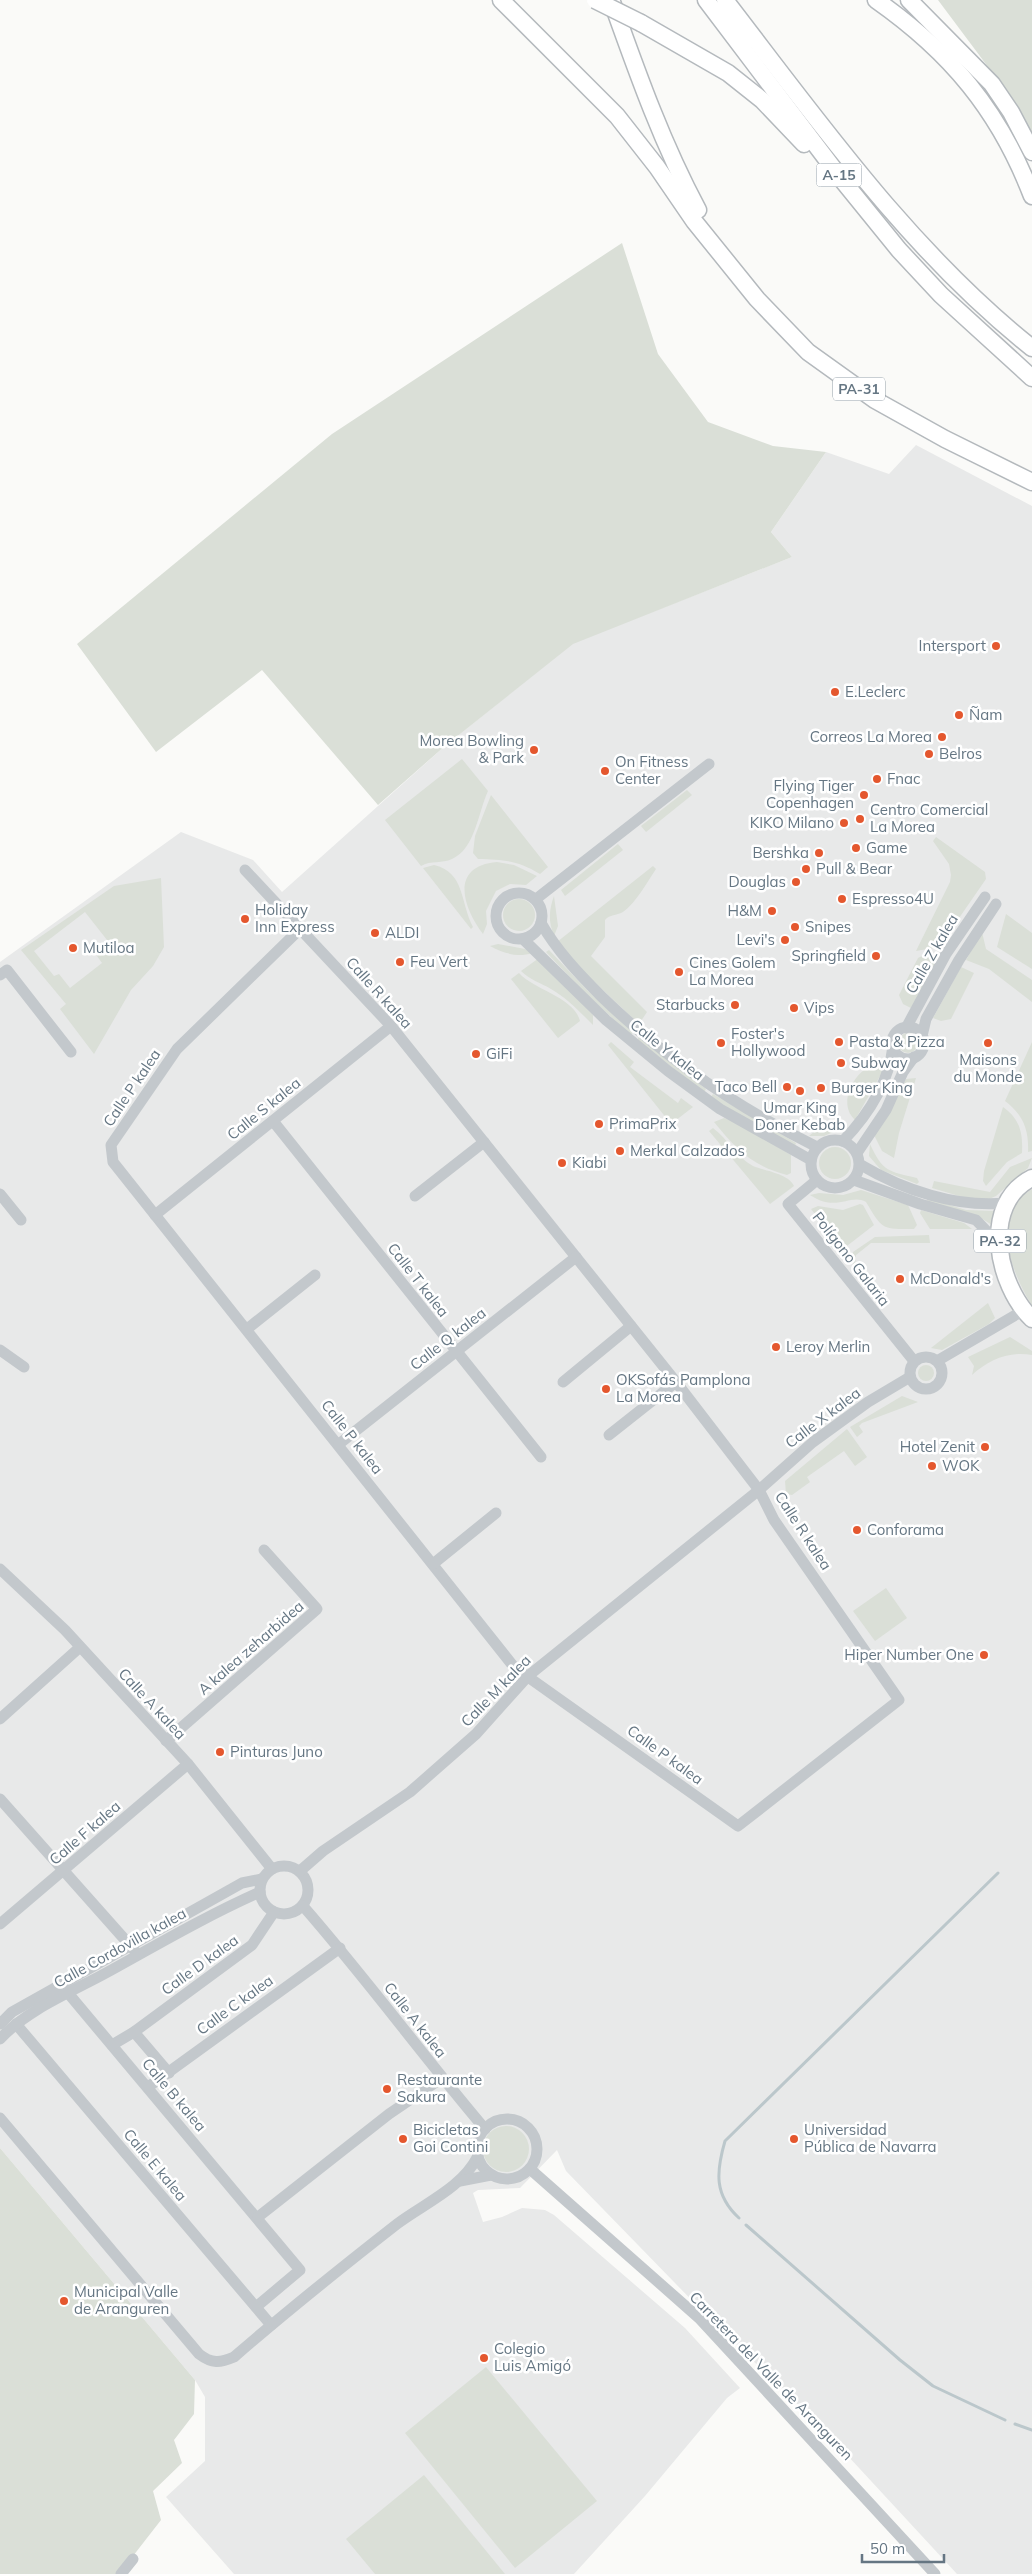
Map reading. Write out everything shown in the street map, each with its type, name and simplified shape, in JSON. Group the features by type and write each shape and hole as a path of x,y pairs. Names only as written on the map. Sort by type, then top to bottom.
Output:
{"highway":[{"path":"501,0 617,116 657,167 694,221 720,251"},
{"path":"596,0 641,23 728,73 762,100 822,164 843,181"},
{"name":"PA-31","path":"611,0 642,86 680,177 720,251 757,299 808,352 875,400 945,439 1032,482"},
{"name":"A-15","path":"706,0 843,181 899,250 986,338 1032,378"},
{"name":"A-15","path":"725,0 824,128 908,231 1000,323 1032,348"},
{"path":"876,0 940,51 965,80 991,113 1013,152 1032,196"},
{"path":"909,0 992,84 1011,112 1032,152"},
{"path":"968,61 1001,108 1032,171"},
{"path":"1006,1203 1014,1192 1032,1178"},
{"name":"PA-32","path":"1006,1203 1001,1224 1000,1245 1004,1271 1028,1315"}],"street":[{"path":"536,899 709,764"},
{"name":"Calle R kalea","path":"245,870 391,1026 676,1382 759,1490 774,1520 899,1700"},
{"path":"518,892 528,894 536,899 541,908 541,923 536,931 523,939 512,938 501,931 495,915 498,904 510,894 518,892"},
{"name":"Calle Z kalea","path":"906,1028 946,954 985,897"},
{"name":"Calle Z kalea","path":"922,1036 926,1019 996,904"},
{"name":"Calle Y kalea","path":"541,923 552,943 582,977 639,1031 730,1099 817,1147"},
{"name":"Calle P kalea","path":"300,929 177,1049 112,1145 113,1162 339,1444 514,1667 738,1826 899,1700"},
{"name":"Calle Y kalea","path":"523,939 606,1020 668,1071 720,1108 811,1160"},
{"path":"0,975 7,970 72,1052"},
{"name":"Calle S kalea","path":"155,1215 391,1026"},
{"path":"843,1141 856,1127 874,1101 891,1066 893,1046 897,1032 906,1028 917,1030 922,1036 922,1049 903,1072 886,1110 859,1159 854,1180 840,1188 831,1188 817,1180 811,1167 811,1160 817,1147 829,1140 843,1141 859,1159 876,1174 940,1198 981,1205 1006,1203"},
{"path":"893,1046 901,1057 914,1057"},
{"name":"Calle T kalea","path":"273,1121 541,1457"},
{"path":"415,1196 484,1142"},
{"name":"Polígono Galaria","path":"817,1180 788,1204 914,1362"},
{"path":"854,1180 920,1204 976,1220 1000,1245"},
{"path":"0,1194 21,1220"},
{"name":"Calle Q kalea","path":"339,1444 576,1257"},
{"path":"247,1329 315,1275"},
{"path":"937,1361 941,1369 941,1377 932,1387 916,1386 910,1377 910,1369 914,1362 924,1357 937,1361 1028,1315"},
{"path":"563,1382 631,1326"},
{"path":"0,1350 24,1367"},
{"name":"Calle X kalea","path":"759,1490 813,1442 868,1402 910,1377"},
{"path":"609,1435 676,1382"},
{"name":"Calle M kalea","path":"300,1871 322,1851 410,1792 476,1734 528,1676 759,1490"},
{"path":"434,1564 496,1514"},
{"name":"A kalea zeharbidea","path":"166,1741 317,1610 264,1550"},
{"name":"Calle A kalea","path":"0,1569 65,1630 79,1648 188,1764 272,1869"},
{"path":"0,1719 79,1648"},
{"name":"Calle F kalea","path":"0,1924 188,1764"},
{"path":"0,1799 135,1951"},
{"path":"0,2024 12,2012 135,1951 242,1883 262,1879 272,1869 286,1865 300,1871 308,1884 307,1899 303,1906 289,1914 274,1912 262,1901 260,1892 262,1879"},
{"name":"Calle Cordovilla kalea","path":"0,2039 16,2024 68,1994 135,1951 260,1892"},
{"name":"Calle A kalea","path":"303,1906 340,1948 442,2078 485,2129"},
{"name":"Calle D kalea","path":"112,2045 134,2032 252,1945 274,1912"},
{"name":"Calle C kalea","path":"148,2087 340,1948"},
{"name":"Calle B kalea","path":"68,1994 258,2217 300,2270 256,2307"},
{"name":"Calle E kalea","path":"16,2024 271,2325"},
{"path":"134,2032 169,2073"},
{"path":"258,2217 389,2114 442,2078"},
{"path":"460,2181 491,2175 505,2179 518,2177 530,2169 537,2155 536,2140 531,2130 519,2122 500,2120 485,2129 478,2141 478,2156 483,2167 491,2175"},
{"path":"2,2121 199,2354 208,2361 219,2363 234,2357 271,2325 399,2223 460,2181 471,2171 478,2156"},
{"name":"Carretera del Valle de Aranguren","path":"530,2169 699,2318 935,2574"},
{"path":"121,2574 133,2559"}],"shaded area":[{"path":"938,0 1032,0 1032,134 1006,91"},
{"path":"622,243 658,354 708,422 773,446 826,452 771,532 792,557 573,644 445,746 378,805 262,670 156,752 77,644 332,434"},
{"path":"916,445 1032,506 1032,2574 957,2574 823,2429 711,2320 566,2171 557,2150 520,2188 478,2190 473,2193 483,2222 502,2217 522,2208 545,2210 554,2215 685,2328 740,2388 727,2398 645,2496 574,2574 234,2574 166,2497 205,2461 205,2397 195,2380 0,2148 0,962 181,832 253,860 282,892 445,746 573,643 792,557 771,532 826,452 889,474"},
{"path":"462,759 488,791 475,830 460,854 452,859 421,866 385,820"},
{"path":"687,790 692,795 646,832 641,826"},
{"path":"491,795 548,867 540,874 510,862 478,859 473,853 475,836"},
{"path":"936,837 985,872 986,879 939,947 916,951 950,882 949,864 933,841"},
{"path":"618,844 623,850 565,896 561,890"},
{"path":"497,862 514,865 537,876 526,885 510,884 496,891 486,911 487,924 483,934 470,912 464,890 466,880 472,871 482,865"},
{"path":"434,865 444,869 457,881 473,927 471,929 423,868"},
{"path":"653,866 656,869 628,908 605,920 605,937 591,956 647,1012 639,1024 587,975 557,942"},
{"path":"161,878 164,947 153,966 131,990 94,1054 60,1009 66,1004 21,950 114,886","holes":["85,912 111,945 97,956 102,963 70,988 59,974 54,976 34,951"]},
{"path":"554,896 558,926 554,936 550,916"},
{"path":"519,899 531,903 535,915 531,927 519,931 507,927 503,915 507,903"},
{"path":"1006,914 1032,933 1032,969 997,947"},
{"path":"982,932 986,949 1032,980 1032,1002 989,969 966,960"},
{"path":"498,944 525,949 532,953 511,954 490,946"},
{"path":"549,950 588,991 633,1032 631,1035 585,993 546,952"},
{"path":"924,955 941,956 911,1008 903,1004 899,995 918,958"},
{"path":"539,958 593,1015 593,1025 562,997 521,971"},
{"path":"961,967 974,973 951,1019 941,1021 933,1018"},
{"path":"519,973 570,1006 580,1021 558,1038 511,979"},
{"path":"908,1033 915,1036 918,1043 915,1050 908,1053 901,1050 898,1043 901,1036"},
{"path":"639,1037 706,1089 704,1092 637,1040"},
{"path":"611,1042 634,1062 630,1067 678,1103 681,1098 693,1107 671,1124 608,1045"},
{"path":"1032,1042 1032,1151 1028,1152 1024,1123 1005,1101"},
{"path":"877,1064 884,1069 855,1120 847,1105 851,1087 855,1079 862,1072"},
{"path":"916,1078 899,1133 894,1158 882,1151 874,1135 906,1079"},
{"path":"713,1094 796,1143 795,1146 742,1117 711,1097"},
{"path":"1003,1107 1017,1122 1022,1139 1022,1153 1007,1162 986,1186 983,1181 984,1171"},
{"path":"724,1118 736,1122 791,1155 791,1173 787,1175 764,1167 746,1155 714,1122"},
{"path":"835,1121 842,1122 847,1126 824,1136 809,1136 821,1126"},
{"path":"713,1128 747,1162 782,1176 794,1186 770,1204 709,1131"},
{"path":"870,1144 879,1160 888,1169 899,1174 917,1178 919,1182 917,1184 881,1170 869,1156"},
{"path":"835,1147 847,1151 851,1163 847,1175 835,1179 823,1175 819,1163 823,1151"},
{"path":"1032,1158 1028,1168 996,1196 989,1199 969,1199 932,1188 934,1181 990,1192 1010,1167"},
{"path":"1032,1189 1032,1306 1017,1277 1008,1245 1007,1229 1011,1214 1019,1200"},
{"path":"861,1190 908,1205 917,1225 914,1229 889,1228 880,1223 866,1202 854,1200 835,1203 820,1200 810,1195 819,1193 843,1195"},
{"path":"927,1198 966,1210 995,1211 992,1225 981,1218 927,1201"},
{"path":"860,1204 863,1205 874,1225 843,1249 811,1209 818,1206 843,1210"},
{"path":"921,1210 964,1223 972,1229 930,1229 920,1213"},
{"path":"929,1235 930,1243 871,1243 856,1255 855,1266 851,1262 853,1252 875,1237"},
{"path":"988,1303 995,1318 989,1324 942,1350 931,1348"},
{"path":"1010,1337 1032,1351 1032,1355 1015,1354 999,1358 985,1365 972,1375 974,1366 968,1357"},
{"path":"923,1365 929,1365 934,1370 932,1379 923,1381 918,1376 918,1370"},
{"path":"902,1396 918,1402 862,1423 859,1426 863,1432 857,1437 850,1427"},
{"path":"847,1429 867,1457 855,1466 844,1451 807,1477 810,1482 792,1495 786,1494 785,1481"},
{"path":"886,1588 907,1618 875,1641 853,1611"},
{"path":"511,2126 523,2132 528,2140 528,2158 523,2166 515,2171 501,2172 489,2166 484,2158 483,2144 489,2132 497,2127"},
{"name":"Municipal Valle de Aranguren","path":"0,2148 195,2380 194,2414 174,2440 182,2463 153,2491 161,2520 119,2574 0,2574"},
{"path":"486,2367 597,2501 515,2568 405,2433"},
{"path":"424,2475 505,2574 375,2574 346,2539"}],"waterway":[{"path":"739,2218 725,2201 719,2182 720,2163 725,2141 998,1873"},
{"path":"746,2225 900,2360 933,2386 1005,2420"},
{"path":"1015,2424 1032,2430"}],"place":[{"name":"Intersport","path":"996,646"},
{"name":"E.Leclerc","path":"835,692"},
{"name":"Ñam","path":"959,715"},
{"name":"Correos La Morea","path":"942,737"},
{"name":"Morea Bowling & Park","path":"534,750"},
{"name":"Belros","path":"929,754"},
{"name":"On Fitness Center","path":"605,771"},
{"name":"Fnac","path":"877,779"},
{"name":"Flying Tiger Copenhagen","path":"864,795"},
{"name":"Centro Comercial La Morea","path":"860,819"},
{"name":"KIKO Milano","path":"844,823"},
{"name":"Game","path":"856,848"},
{"name":"Bershka","path":"819,853"},
{"name":"Pull & Bear","path":"806,869"},
{"name":"Douglas","path":"796,882"},
{"name":"Espresso4U","path":"842,899"},
{"name":"H&M","path":"772,911"},
{"name":"Holiday Inn Express","path":"245,919"},
{"name":"Snipes","path":"795,927"},
{"name":"ALDI","path":"375,933"},
{"name":"Levi's","path":"785,940"},
{"name":"Mutiloa","path":"73,948"},
{"name":"Springfield","path":"876,956"},
{"name":"Feu Vert","path":"400,962"},
{"name":"Cines Golem La Morea","path":"679,972"},
{"name":"Starbucks","path":"735,1005"},
{"name":"Vips","path":"794,1008"},
{"name":"Pasta & Pizza","path":"839,1042"},
{"name":"Foster's Hollywood","path":"721,1043"},
{"name":"Maisons du Monde","path":"988,1043"},
{"name":"GiFi","path":"476,1054"},
{"name":"Subway","path":"841,1063"},
{"name":"Taco Bell","path":"787,1087"},
{"name":"Burger King","path":"821,1088"},
{"name":"Umar King Doner Kebab","path":"800,1091"},
{"name":"PrimaPrix","path":"599,1124"},
{"name":"Merkal Calzados","path":"620,1151"},
{"name":"Kiabi","path":"562,1163"},
{"name":"McDonald's","path":"900,1279"},
{"name":"Leroy Merlin","path":"776,1347"},
{"name":"OKSofás Pamplona La Morea","path":"606,1389"},
{"name":"Hotel Zenit","path":"985,1447"},
{"name":"WOK","path":"932,1466"},
{"name":"Conforama","path":"857,1530"},
{"name":"Hiper Number One","path":"984,1655"},
{"name":"Pinturas Juno","path":"220,1752"},
{"name":"Restaurante Sakura","path":"387,2089"},
{"name":"Bicicletas Goi Contini","path":"403,2139"},
{"name":"Universidad Pública de Navarra","path":"794,2139"},
{"name":"Municipal Valle de Aranguren","path":"64,2301"},
{"name":"Colegio Luis Amigó","path":"484,2358"}]}
